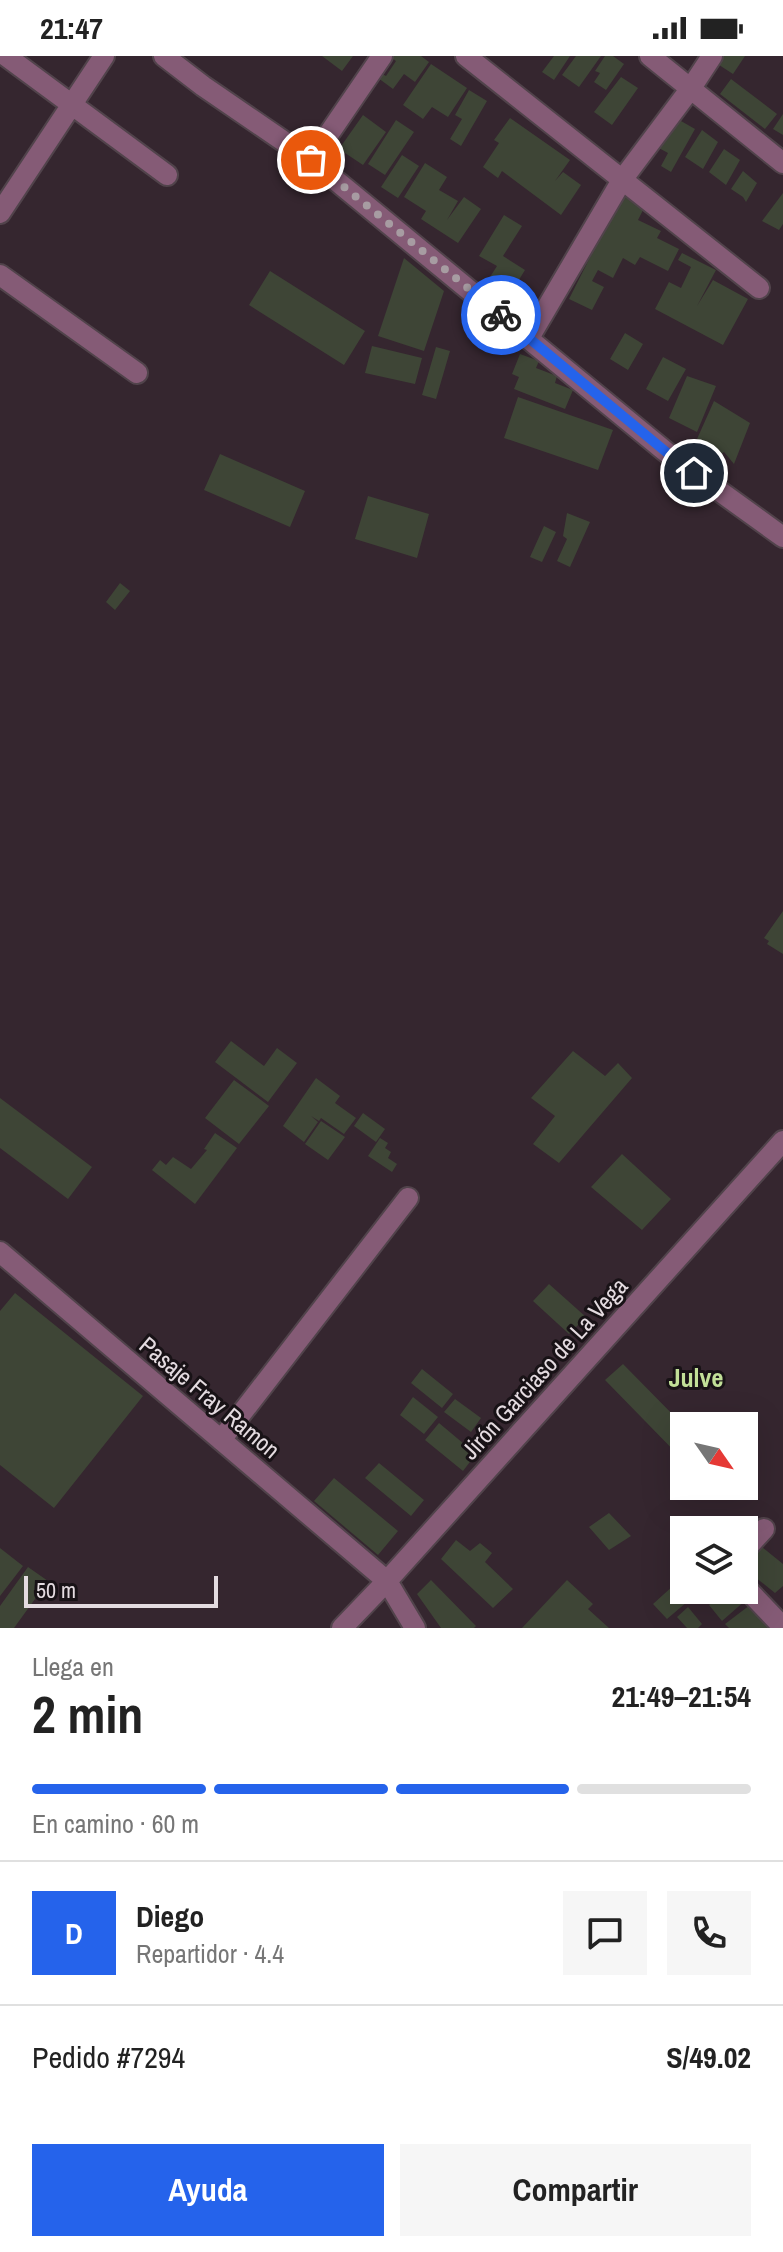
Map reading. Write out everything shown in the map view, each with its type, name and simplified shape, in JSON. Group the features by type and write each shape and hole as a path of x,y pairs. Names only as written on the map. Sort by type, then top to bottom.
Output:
{"street":[{"path":"6,56 167,175"},
{"path":"0,213 104,56"},
{"path":"164,56 311,160 671,456 783,537"},
{"path":"311,160 382,56"},
{"path":"466,56 759,288"},
{"path":"650,56 783,163"},
{"path":"529,338 622,180 712,56"},
{"path":"0,275 137,373"},
{"name":"Jirón Garciaso de La Vega","path":"342,1628 780,1151"},
{"path":"221,1440 408,1198"},
{"name":"Pasaje Fray Ramon","path":"0,1252 387,1581 415,1628"},
{"path":"758,1536 764,1529"},
{"path":"758,1601 783,1627"}],"building":[{"path":"322,56 353,56 342,71"},
{"path":"389,56 421,56 429,62 415,82 404,74 393,89 374,75 377,71 386,76 396,61"},
{"path":"554,56 570,56 554,80 542,72"},
{"path":"576,56 601,56 579,87 562,75"},
{"path":"605,56 613,56 624,64 606,90 594,82 600,73 595,71"},
{"path":"720,56 745,56 733,74 716,63"},
{"path":"431,64 467,88 448,117 432,107 423,119 403,105"},
{"path":"621,77 638,88 612,125 594,112"},
{"path":"731,79 777,114 765,129 720,94"},
{"path":"469,90 487,101 461,146 450,139 462,119 455,115"},
{"path":"783,114 783,135 773,129"},
{"path":"363,115 386,132 363,165 339,149"},
{"path":"674,117 695,129 671,172 661,166 668,153 657,147"},
{"path":"510,118 570,160 555,181 563,172 581,185 561,215 502,171 498,178 483,167 499,143 494,140"},
{"path":"396,120 414,132 385,175 368,164"},
{"path":"702,130 718,142 703,169 685,157"},
{"path":"724,149 740,160 726,185 709,172"},
{"path":"402,155 419,166 398,198 381,187"},
{"path":"425,163 447,177 439,190 458,201 447,220 464,197 481,209 458,243 421,219 426,211 404,197"},
{"path":"743,171 757,183 746,202 731,189"},
{"path":"783,193 783,224 779,230 762,221"},
{"path":"622,194 645,206 638,220 661,231 657,238 679,249 668,271 640,257 635,265 623,258 613,278 598,270 592,281 604,287 592,310 569,299"},
{"path":"504,215 522,226 503,256 525,270 512,291 490,277 497,266 479,256"},
{"path":"682,253 716,270 697,306 713,280 748,299 723,345 655,309 669,282 681,288 691,267 678,260"},
{"path":"404,258 444,291 424,351 378,336"},
{"path":"270,271 365,331 344,365 249,305"},
{"path":"625,333 643,344 628,370 610,359"},
{"path":"372,346 422,358 415,384 365,373"},
{"path":"436,347 450,351 436,399 422,395"},
{"path":"520,354 539,361 536,368 557,376 555,383 573,390 565,409 514,389 519,377 512,374"},
{"path":"663,357 686,369 668,401 646,389"},
{"path":"687,376 716,386 697,432 669,418"},
{"path":"518,397 613,430 598,470 504,438"},
{"path":"714,401 750,423 734,464 724,452 720,455 697,439"},
{"path":"220,454 305,491 290,527 204,490"},
{"path":"368,496 429,514 417,558 355,539"},
{"path":"567,513 590,522 570,567 557,561 567,539 563,536"},
{"path":"544,526 556,532 542,562 530,557"},
{"path":"120,583 130,591 115,610 106,602"},
{"path":"783,911 783,954 767,944 769,941 764,938"},
{"path":"231,1041 264,1066 277,1048 297,1063 268,1102 215,1062"},
{"path":"573,1051 605,1076 618,1063 632,1078 559,1163 533,1144 555,1116 531,1098"},
{"path":"316,1078 340,1096 335,1103 356,1118 344,1134 321,1118 319,1121 311,1116 318,1122 304,1142 283,1126"},
{"path":"234,1080 269,1106 239,1144 205,1118"},
{"path":"0,1098 92,1167 68,1199 0,1148"},
{"path":"363,1113 385,1129 376,1142 354,1126"},
{"path":"321,1121 345,1137 328,1160 305,1144"},
{"path":"215,1133 237,1148 195,1204 152,1170 160,1160 166,1165 173,1157 191,1169 207,1150 204,1149"},
{"path":"380,1138 388,1143 385,1148 391,1152 388,1158 397,1164 392,1172 368,1156"},
{"path":"622,1154 671,1199 642,1230 591,1187"},
{"path":"549,1284 586,1317 569,1334 533,1301"},
{"path":"15,1293 143,1396 54,1508 0,1465 0,1311"},
{"path":"623,1364 670,1412 670,1447 605,1380"},
{"path":"422,1369 453,1394 442,1408 411,1383"},
{"path":"413,1397 438,1417 424,1434 400,1415"},
{"path":"455,1399 481,1418 471,1432 444,1412"},
{"path":"439,1423 476,1454 463,1471 425,1440"},
{"path":"379,1463 424,1500 411,1516 365,1478"},
{"path":"334,1478 398,1531 378,1555 314,1501"},
{"path":"609,1513 631,1536 609,1550 589,1527"},
{"path":"456,1540 470,1551 480,1543 492,1553 485,1562 513,1589 493,1608 441,1559"},
{"path":"762,1547 783,1564 783,1586 775,1593 758,1579 758,1552"},
{"path":"0,1548 23,1566 0,1596"},
{"path":"28,1567 48,1581 14,1628 0,1628 0,1606"},
{"path":"431,1580 476,1626 474,1628 441,1628 417,1594"},
{"path":"567,1580 593,1604 588,1609 609,1628 522,1628"},
{"path":"670,1589 670,1604 685,1604 667,1619 653,1604"},
{"path":"710,1604 741,1604 722,1621"},
{"path":"750,1605 770,1628 729,1628 725,1624"},
{"path":"688,1607 702,1624 698,1628 687,1628 677,1617"}],"way so far":[{"path":"311,160 501,315"}],"district":[{"name":"Julve","path":"696,1377"}],"route":[{"path":"501,315 694,473"}]}
